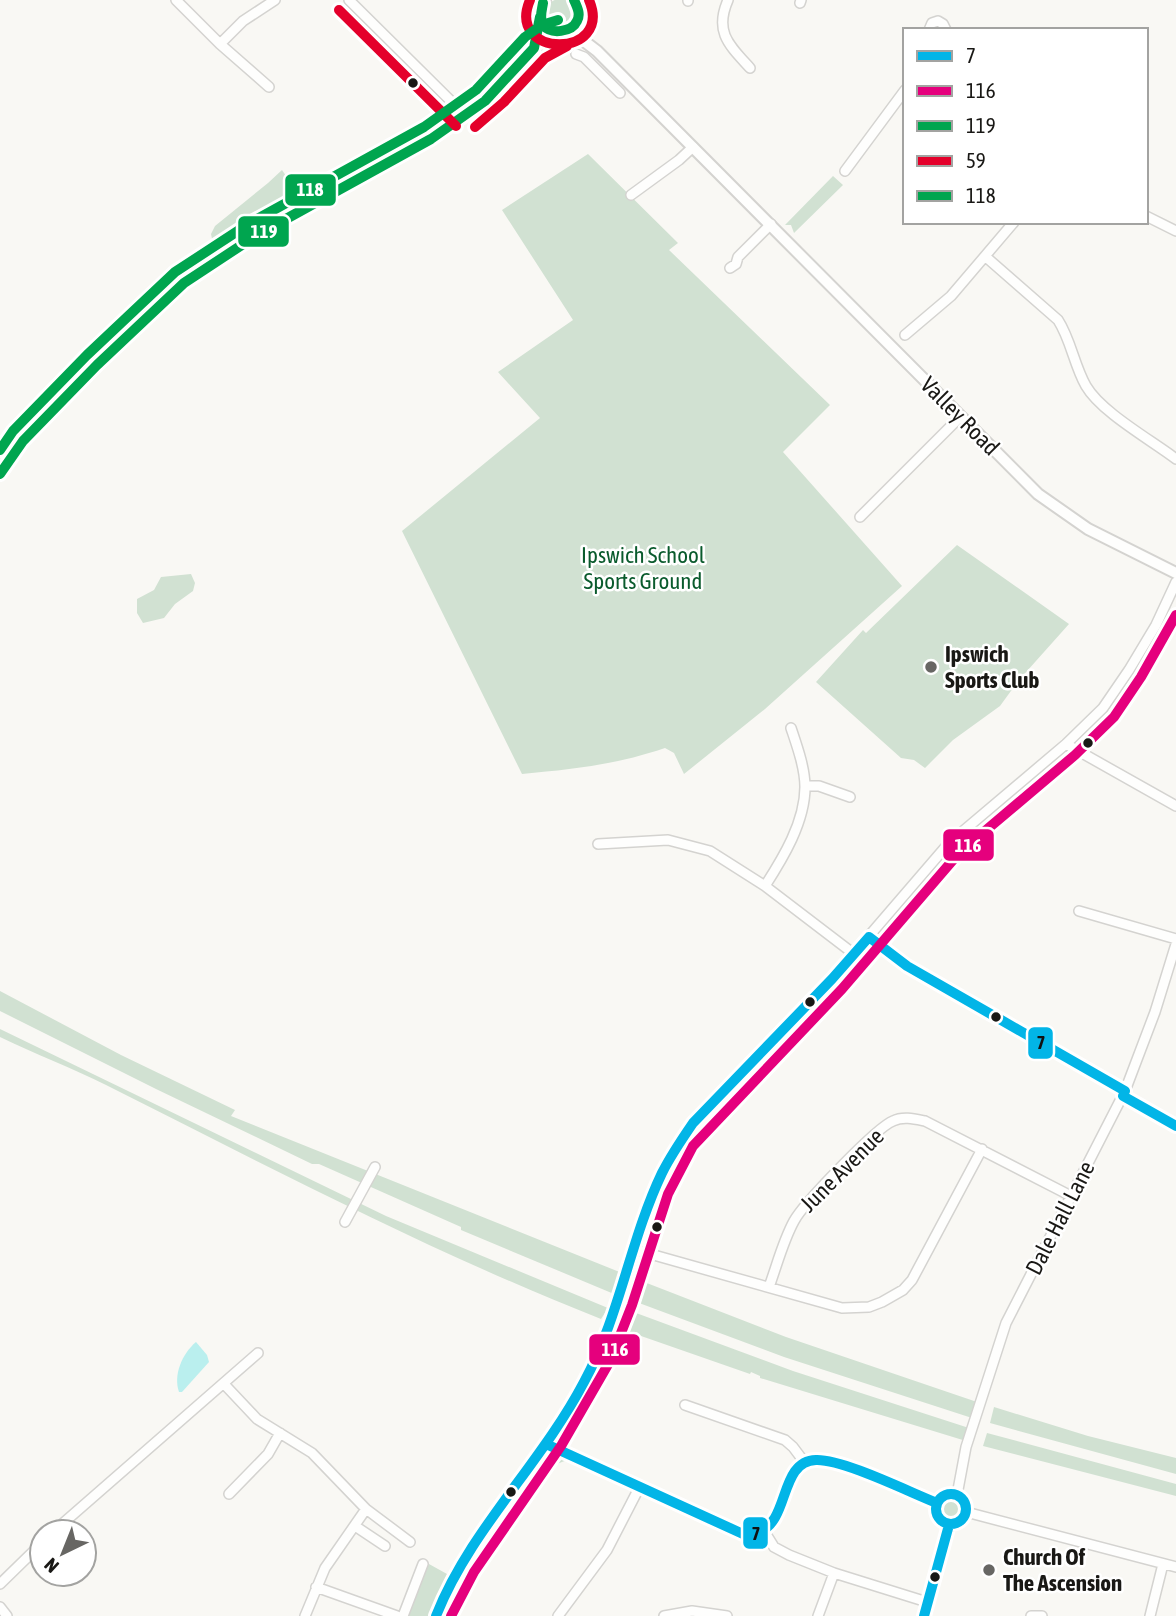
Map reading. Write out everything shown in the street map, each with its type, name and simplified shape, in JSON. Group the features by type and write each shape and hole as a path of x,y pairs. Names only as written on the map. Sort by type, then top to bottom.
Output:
{"main road":[{"path":"0,474 23,441 97,365 184,283 257,235 393,162 466,116 495,91 534,48 548,37 575,25 578,5"},
{"name":"Valley Road","path":"578,5 594,48"},
{"path":"534,48 541,7"},
{"name":"Valley Road","path":"541,7 546,27 577,36 594,48 1038,494 1114,543 1176,573"}],"street":[{"path":"176,0 269,87"},
{"path":"220,44 243,21 275,0"},
{"path":"349,0 466,116"},
{"path":"727,0 722,17 725,38 751,68"},
{"path":"929,28 930,25 938,22 943,23 945,28"},
{"path":"587,60 594,48"},
{"path":"576,54 587,60 618,91 626,80"},
{"path":"845,171 903,93"},
{"path":"631,195 693,147"},
{"path":"1148,217 1176,231"},
{"path":"736,268 738,257 771,224"},
{"path":"905,335 951,296 1012,224"},
{"path":"986,257 1058,320 1065,330 1079,373 1096,400 1176,458"},
{"path":"860,517 961,416"},
{"path":"436,1616 467,1553 546,1444 586,1379 609,1329 661,1173 682,1137 854,954 950,843 1096,715 1119,686 1156,625 1176,582"},
{"path":"765,886 787,854 799,817 805,786 791,729"},
{"path":"1066,744 1176,806"},
{"path":"805,786 819,786 850,797"},
{"path":"598,844 668,840 710,851 765,886 854,954"},
{"path":"1079,911 1176,942"},
{"path":"869,937 907,966 1176,1126"},
{"name":"Dale Hall Lane","path":"957,1495 966,1447 1006,1323 1124,1093 1155,1013 1176,942"},
{"name":"June Avenue","path":"769,1287 798,1214 884,1125 904,1118 925,1121 1071,1196"},
{"path":"636,1250 842,1308 869,1307 893,1297 912,1280 982,1149"},
{"path":"345,1222 375,1167"},
{"path":"68,1518 258,1353"},
{"path":"224,1384 257,1419 312,1453 366,1508 410,1542"},
{"path":"685,1405 785,1440 805,1463"},
{"path":"229,1494 268,1454 280,1433"},
{"path":"546,1444 737,1532 753,1535 764,1531 776,1516 792,1475 805,1463 817,1460 832,1461 937,1503"},
{"path":"558,1616 607,1550 639,1488"},
{"path":"957,1495 965,1504 966,1512 962,1520 949,1525 937,1517 937,1503 943,1496 957,1495"},
{"path":"305,1616 316,1587 338,1547 366,1508"},
{"path":"966,1512 1176,1567"},
{"path":"355,1525 385,1546"},
{"path":"924,1616 949,1525"},
{"path":"764,1531 780,1551 834,1573 927,1602"},
{"path":"0,1584 28,1557"},
{"path":"316,1587 400,1616 423,1564"},
{"path":"1150,1616 1163,1564"},
{"path":"818,1616 834,1573"},
{"path":"0,1607 7,1616"},
{"path":"664,1616 692,1611 727,1616"},
{"path":"1031,1616 1042,1616"}],"green space":[{"path":"560,-1 570,3 574,13 570,23 560,27 550,23 546,13 550,3"},
{"name":"Ipswich School Sports Ground","path":"588,154 678,243 669,250 830,405 783,452 902,586 765,709 684,774 674,753 665,748 611,762 522,774 402,531 540,418 498,372 573,320 502,210"},
{"path":"282,170 304,202 215,253 211,234 215,226"},
{"path":"833,176 843,185 794,233 791,225 785,225"},
{"name":"Ipswich Sports Club","path":"957,545 1069,624 1019,680 1000,706 953,740 925,768 914,760 901,758 816,682 863,630 866,633"},
{"path":"191,574 195,583 193,591 175,604 164,618 143,623 137,613 137,599 154,590 161,577"},
{"path":"0,991 121,1055 235,1110 231,1116 622,1273 614,1294 461,1230 461,1227 319,1164 312,1164 156,1089 0,1011"},
{"path":"0,1029 386,1216 608,1308 601,1319 475,1266 351,1208 93,1079 0,1037"},
{"path":"639,1280 786,1337 977,1402 972,1418 784,1357 631,1300"},
{"path":"628,1310 793,1371 969,1428 966,1441 760,1378 751,1372 750,1374 621,1329"},
{"path":"994,1407 1088,1436 1176,1458 1176,1474 990,1423"},
{"path":"987,1433 1176,1484 1176,1496 983,1446"},
{"path":"557,1457 567,1460 547,1468 537,1481 530,1475 544,1459"},
{"path":"951,1497 962,1504 963,1509 956,1520 951,1521 940,1514 939,1509 946,1498"},
{"path":"429,1564 447,1574 429,1616 406,1616"}],"water":[{"path":"196,1342 207,1355 209,1362 182,1392 179,1392 177,1379 180,1365"}],"transit line":[{"name":"59","path":"530,0 526,19 532,33 544,41 559,44 575,41 587,33 593,19 589,0"},
{"name":"119","path":"543,3 543,25 551,30 561,31 571,28 578,18 574,0"},
{"name":"59","path":"339,10 456,126"},
{"name":"119","path":"0,474 23,441 97,365 184,283 257,235 431,139 485,101 534,48 540,17"},
{"name":"118","path":"0,450 13,431 87,355 175,272 250,223 424,127 476,90 525,37 542,25 558,20"},
{"name":"59","path":"475,127 504,102 545,58 567,46"},
{"name":"116","path":"451,1616 474,1572 561,1446 610,1361 632,1305 668,1194 693,1146 842,989 959,853 1075,755 1114,717 1141,677 1176,615"},
{"name":"7","path":"869,937 907,966 1125,1091"},
{"name":"7","path":"436,1616 467,1555 548,1441 584,1382 607,1331 651,1199 677,1147 693,1123 869,937"},
{"name":"7","path":"1123,1096 1176,1126"},
{"name":"7","path":"546,1444 743,1534 757,1533 769,1526 796,1470 804,1463 816,1460 859,1470 937,1503"},
{"name":"7","path":"951,1494 962,1498 966,1509 962,1520 951,1524 940,1520 936,1509 940,1498 951,1494"},
{"name":"7","path":"924,1616 949,1525"}],"place":[{"name":"Ipswich Sports Club","path":"931,667"},
{"name":"Church Of The Ascension","path":"989,1570"}]}
